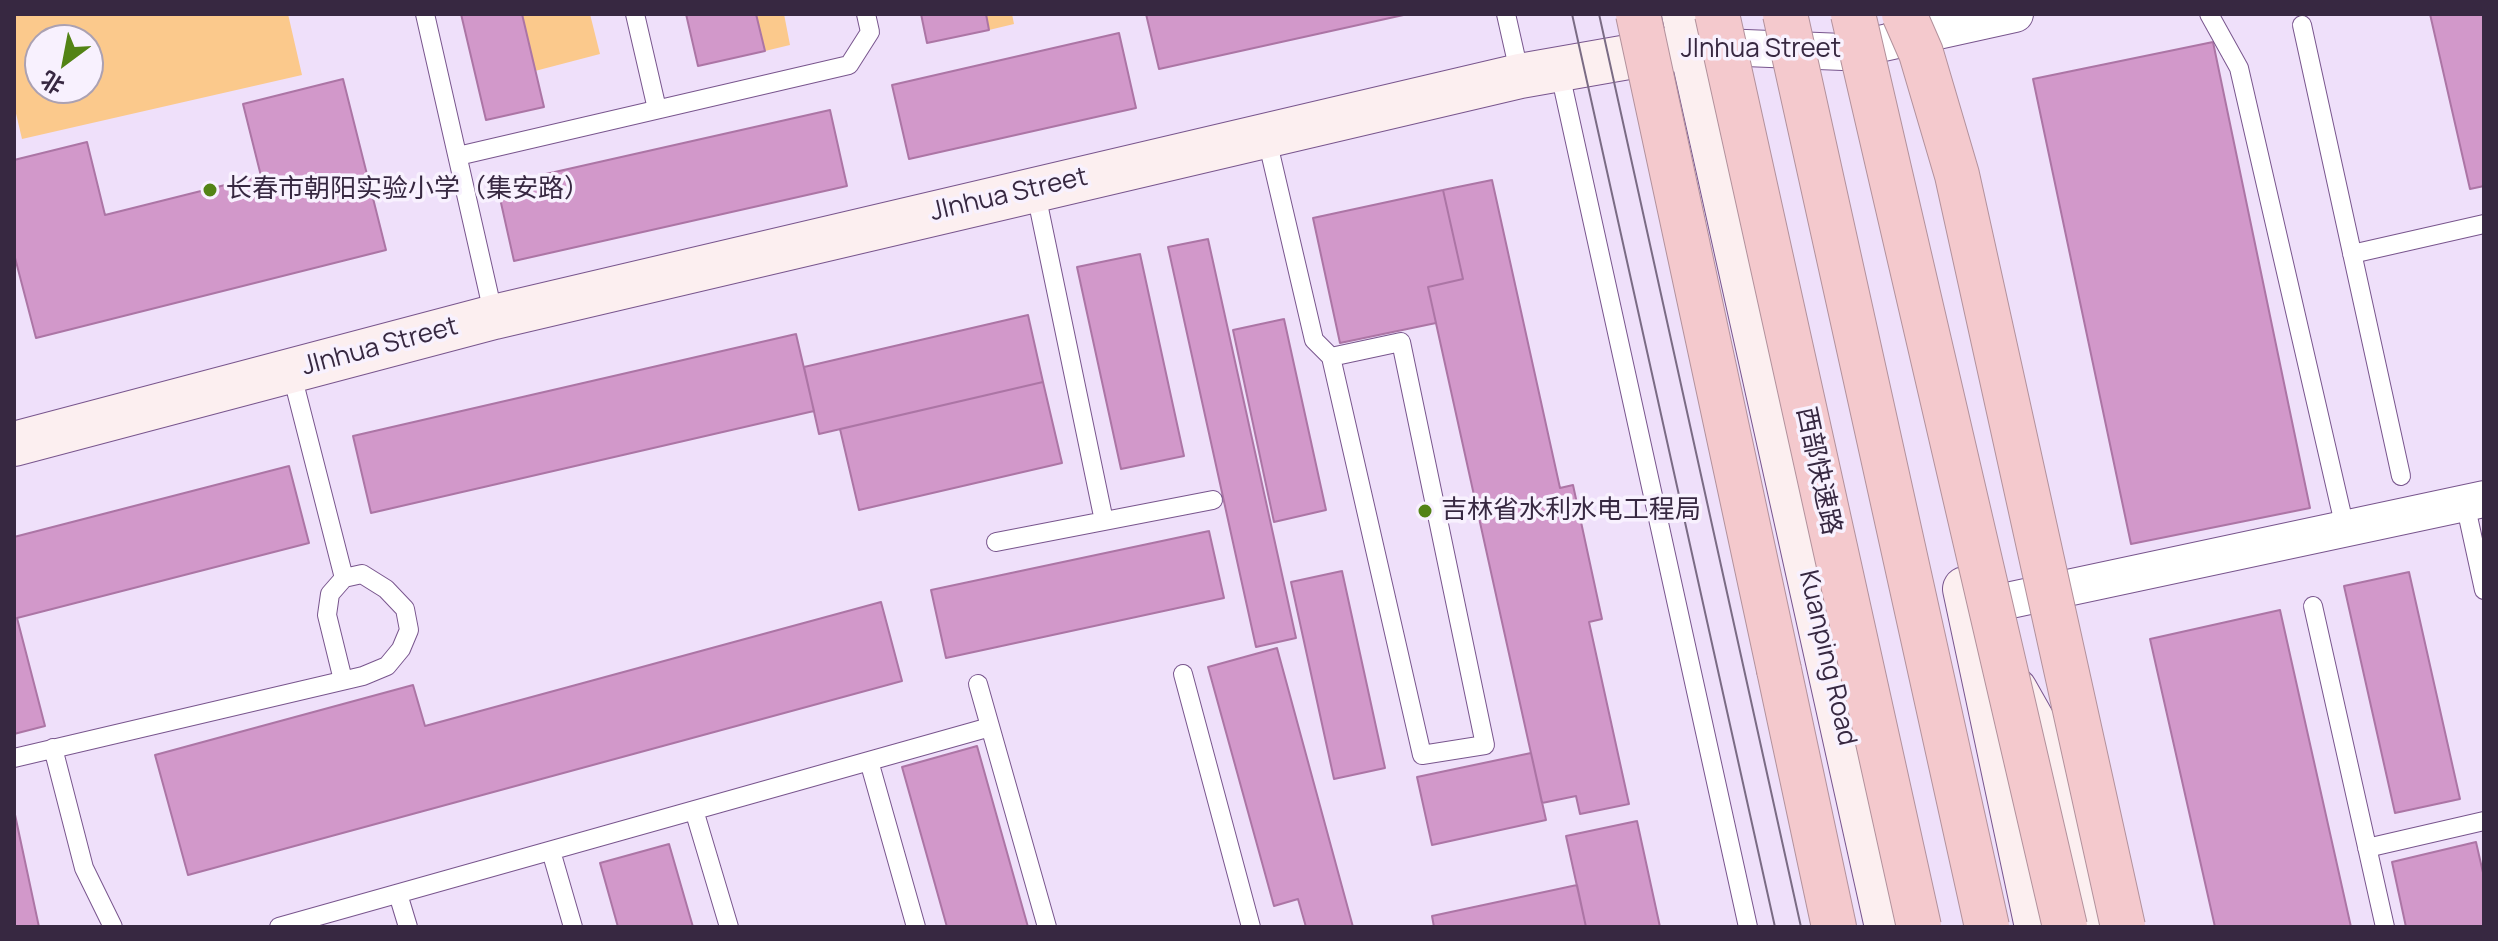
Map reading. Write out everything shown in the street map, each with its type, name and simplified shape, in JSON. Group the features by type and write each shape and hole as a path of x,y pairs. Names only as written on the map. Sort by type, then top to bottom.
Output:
{"highway":[{"path":"1638,14 1834,927"},
{"path":"1785,14 1987,927"},
{"path":"1904,14 1921,53 1957,175 2123,927"},
{"name":"西部快速路","path":"1697,25 1919,927"},
{"path":"1844,27 2065,927"}],"street":[{"name":"JInhua Street","path":"14,444 494,317 1539,72 1697,25 1844,27 2015,14"},
{"name":"Kuanping Road","path":"1697,25 1887,927"},
{"path":"1844,27 2037,927"},
{"path":"1969,609 2474,501"},
{"path":"1969,609 2066,780 2099,927"}],"lane":[{"path":"425,14 494,317"},
{"path":"635,14 657,109"},
{"path":"458,156 849,65 870,32 866,14"},
{"path":"1506,14 1539,72 1748,927"},
{"path":"2209,14 2239,68 2345,528"},
{"path":"2302,25 2401,476"},
{"path":"1266,134 1314,340 1331,357 1422,755 1485,745 1401,342 1331,357"},
{"path":"1035,189 1104,521"},
{"path":"2352,254 2484,224"},
{"path":"291,371 344,578"},
{"path":"996,542 1213,500"},
{"path":"2474,501 2484,590"},
{"path":"14,758 343,680 387,666 401,649 409,630 405,609 386,589 362,574 344,578 330,594 327,615 343,680"},
{"path":"2313,606 2385,927"},
{"path":"1183,674 1251,927"},
{"path":"978,684 1047,927"},
{"path":"279,927 990,727"},
{"path":"53,748 84,868 113,927"},
{"path":"869,761 916,927"},
{"path":"694,810 729,927"},
{"path":"2367,848 2484,821"},
{"path":"551,851 573,927"},
{"path":"398,894 408,927"}],"shaded area":[{"path":"14,14 288,14 302,75 22,139 14,105"},
{"path":"522,14 590,14 600,54 535,71"},
{"path":"756,14 784,14 790,45 765,51"},
{"path":"986,14 1012,14 1014,24 989,30"}],"building":[{"path":"461,14 522,14 544,107 486,120"},
{"path":"686,14 756,14 765,51 698,66"},
{"path":"921,14 986,14 989,30 927,43"},
{"path":"1146,14 1408,14 1159,69"},
{"path":"2430,14 2484,14 2484,186 2470,189"},
{"path":"1119,33 1136,108 909,159 892,85"},
{"path":"2213,42 2310,508 2131,544 2033,79"},
{"path":"343,79 386,250 36,338 14,254 14,160 87,142 105,215 261,176 243,104"},
{"path":"830,110 847,186 514,261 497,185"},
{"path":"1492,180 1560,488 1573,485 1602,619 1589,622 1629,804 1580,814 1576,796 1542,803 1428,287 1463,279 1443,190"},
{"path":"1443,190 1463,279 1428,287 1436,323 1340,343 1313,218"},
{"path":"1208,239 1296,638 1256,647 1168,247"},
{"path":"1140,254 1184,456 1121,469 1077,267"},
{"path":"1028,315 1043,382 819,434 804,367"},
{"path":"1284,319 1326,510 1274,522 1233,330"},
{"path":"796,334 814,411 371,513 353,436"},
{"path":"1043,382 1062,463 859,510 840,429"},
{"path":"289,466 309,543 17,618 45,726 14,734 14,537"},
{"path":"1209,531 1224,598 946,658 931,590"},
{"path":"1342,571 1385,768 1334,779 1291,582"},
{"path":"2409,572 2460,799 2395,813 2344,586"},
{"path":"881,602 902,681 188,875 155,755 413,685 425,726"},
{"path":"2280,610 2351,927 2215,927 2150,639"},
{"path":"1277,648 1353,927 1306,927 1298,899 1274,906 1208,667"},
{"path":"977,746 1028,927 947,927 902,767"},
{"path":"1531,753 1546,820 1432,845 1417,777"},
{"path":"14,810 39,927 14,927"},
{"path":"1637,821 1660,927 1586,927 1566,836"},
{"path":"2476,842 2484,877 2484,927 2406,927 2392,862"},
{"path":"669,844 693,927 618,927 600,863"},
{"path":"1577,885 1586,927 1434,927 1432,916"}],"tram line":[{"path":"1572,14 1775,927"},
{"path":"1599,14 1801,927"}],"place":[{"name":"长春市朝阳实验小学（集安路）","path":"210,190"},
{"name":"吉林省水利水电工程局","path":"1425,511"}]}
